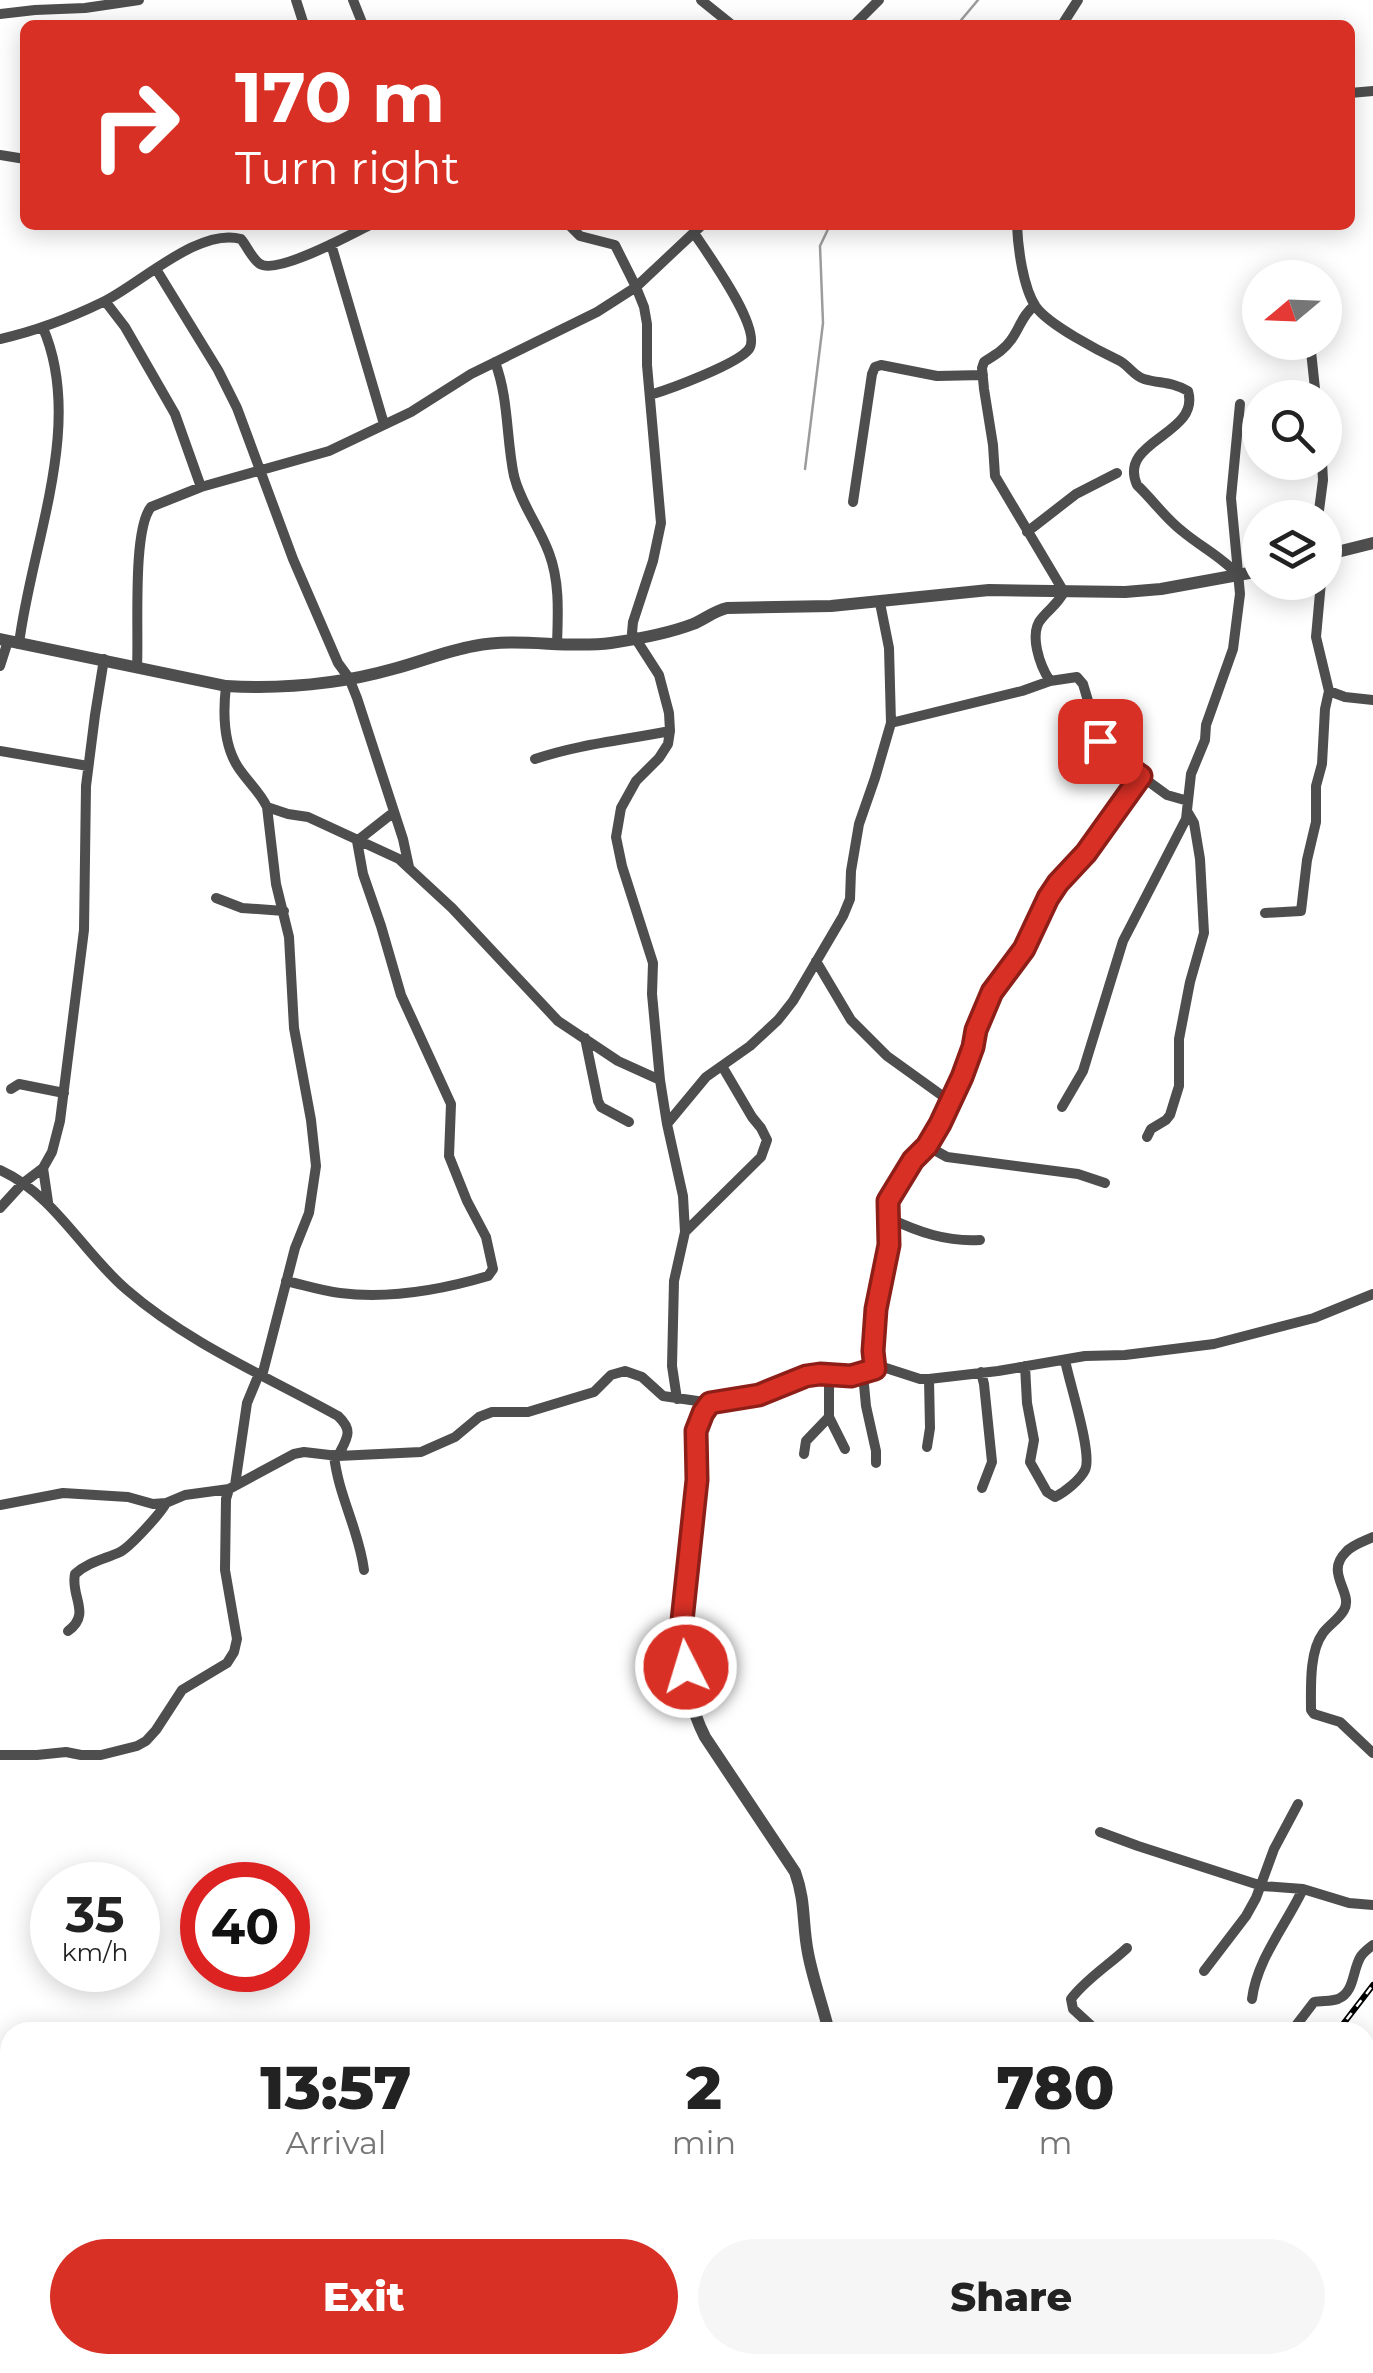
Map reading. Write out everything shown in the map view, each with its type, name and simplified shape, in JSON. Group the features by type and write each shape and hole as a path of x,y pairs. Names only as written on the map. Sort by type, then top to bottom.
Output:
{"street":[{"path":"0,14 139,0"},
{"path":"701,0 726,20"},
{"path":"859,20 880,0"},
{"path":"242,230 241,239 262,266 302,257 359,230"},
{"path":"574,230 580,236 615,245 636,287 647,324 660,522 653,561 633,622 634,640 658,675 670,714 670,731 660,758 636,781 621,808 616,837 653,963 660,1080 666,1124 680,1174 685,1232 674,1281 672,1366 677,1399"},
{"path":"137,666 139,567 145,514 150,507 201,487 330,451 411,412 471,374 574,325 636,287 697,230"},
{"path":"650,395 725,364 750,347 749,325 699,230"},
{"path":"1018,230 1034,305 1046,318 1099,353 1130,367 1142,379 1166,381 1188,391 1188,409 1173,428 1144,450 1134,463 1134,478 1172,524 1226,562 1238,576"},
{"path":"0,339 44,328 105,302 173,257 224,236 241,239"},
{"path":"330,244 384,424"},
{"path":"156,269 238,410 328,642 349,678 409,868"},
{"path":"105,302 175,414 201,487"},
{"path":"1034,305 1010,342 984,362 982,374 995,476 1064,592"},
{"path":"0,666 24,606 54,479 59,389 53,350 44,328"},
{"path":"495,362 504,394 514,477 556,574 557,644"},
{"path":"853,502 875,367 937,376 982,374"},
{"path":"1062,1107 1082,1071 1122,941 1186,819 1194,765 1233,648 1239,607 1231,498 1240,404"},
{"path":"1027,532 1076,494 1117,472"},
{"path":"1342,551 1373,543"},
{"path":"9,641 226,686 256,688 391,670 475,646 508,642 578,646 634,640 687,626 727,608 880,602 989,590 1125,592 1242,575"},
{"path":"1050,681 1035,634 1038,620 1056,606 1064,592"},
{"path":"1266,913 1300,912 1316,822 1316,786 1329,690 1316,637 1319,600"},
{"path":"666,1124 698,1086 760,1037 793,1002 850,899 859,824 891,723 889,648 880,602"},
{"path":"0,1208 43,1168 52,1152 60,1121 84,930 88,766 104,659"},
{"path":"891,723 1022,692 1050,681 1077,678 1083,684 1106,752 1187,805 1200,859 1204,933 1179,1039 1179,1086 1170,1114 1147,1137"},
{"path":"0,1754 101,1755 137,1746 156,1730 182,1690 227,1662 237,1639 225,1570 226,1499 232,1487 247,1403 261,1375 286,1280 309,1213 316,1166 294,1028 289,937 276,884 267,807 237,766 230,749 223,714 226,686"},
{"path":"1329,690 1345,697 1373,700"},
{"path":"535,759 621,738 670,731"},
{"path":"0,750 88,766"},
{"path":"876,1463 866,1406 876,1309 887,1258 888,1201 913,1160 927,1146 951,1102 992,992 1024,949 1058,883 1086,853 1141,776"},
{"path":"267,807 308,817 389,853 452,908 558,1021 618,1061 660,1080"},
{"path":"357,841 394,812"},
{"path":"286,1280 339,1293 392,1294 469,1282 488,1276 492,1269 486,1237 449,1156 451,1104 400,995 363,874 357,841"},
{"path":"216,898 242,908 284,910"},
{"path":"816,961 851,1020 887,1056 951,1102"},
{"path":"585,1038 598,1101 629,1122"},
{"path":"685,1232 761,1157 766,1140 722,1066"},
{"path":"10,1088 19,1084 64,1093"},
{"path":"927,1146 947,1156 1078,1174 1105,1183"},
{"path":"43,1168 48,1203"},
{"path":"0,1170 48,1203 94,1260 128,1292 164,1318 346,1424 348,1433 336,1455 336,1476 355,1526 364,1570"},
{"path":"889,1218 928,1235 980,1240"},
{"path":"0,1505 64,1493 166,1503 185,1494 232,1487 304,1452 421,1452 454,1437 479,1417 492,1412 528,1412 594,1392 611,1375 625,1372 642,1377 662,1396 710,1403 759,1395 806,1376 851,1376 886,1368 929,1379 1085,1356 1214,1344 1314,1318 1373,1294"},
{"path":"1025,1366 1034,1440 1030,1462 1046,1492 1055,1496 1065,1491 1087,1467 1084,1437 1065,1360"},
{"path":"981,1372 992,1462 982,1488"},
{"path":"834,1374 828,1416 844,1449"},
{"path":"927,1447 929,1379"},
{"path":"710,1403 696,1431 697,1480 682,1621 695,1717 795,1872 803,1893 810,1968 827,2022"},
{"path":"804,1454 806,1441 828,1416"},
{"path":"68,1631 78,1622 80,1611 75,1574 124,1550 166,1503"},
{"path":"1373,1536 1346,1551 1339,1565 1337,1573 1346,1605 1317,1644 1313,1656 1311,1710 1324,1719 1340,1722 1373,1753"},
{"path":"1204,1971 1246,1916 1298,1804"},
{"path":"1100,1832 1262,1886 1373,1905"},
{"path":"1252,1999 1269,1949 1303,1890"},
{"path":"1299,2022 1314,2002 1344,1996 1360,1958 1373,1945"},
{"path":"1087,2022 1072,2009 1071,1999 1127,1948"}],"waterway":[{"path":"961,20 978,0"},
{"path":"805,469 823,323 820,246 828,230"}],"railway":[{"path":"1345,2022 1373,1985"}],"route":[{"path":"686,1667 682,1621 697,1480 696,1431 703,1413 710,1403 759,1395 806,1376 851,1376 875,1369 876,1309 889,1245 888,1201 940,1124 962,1077 992,992 1024,949 1058,883 1086,853 1141,776 1106,752 1100,741"}]}
